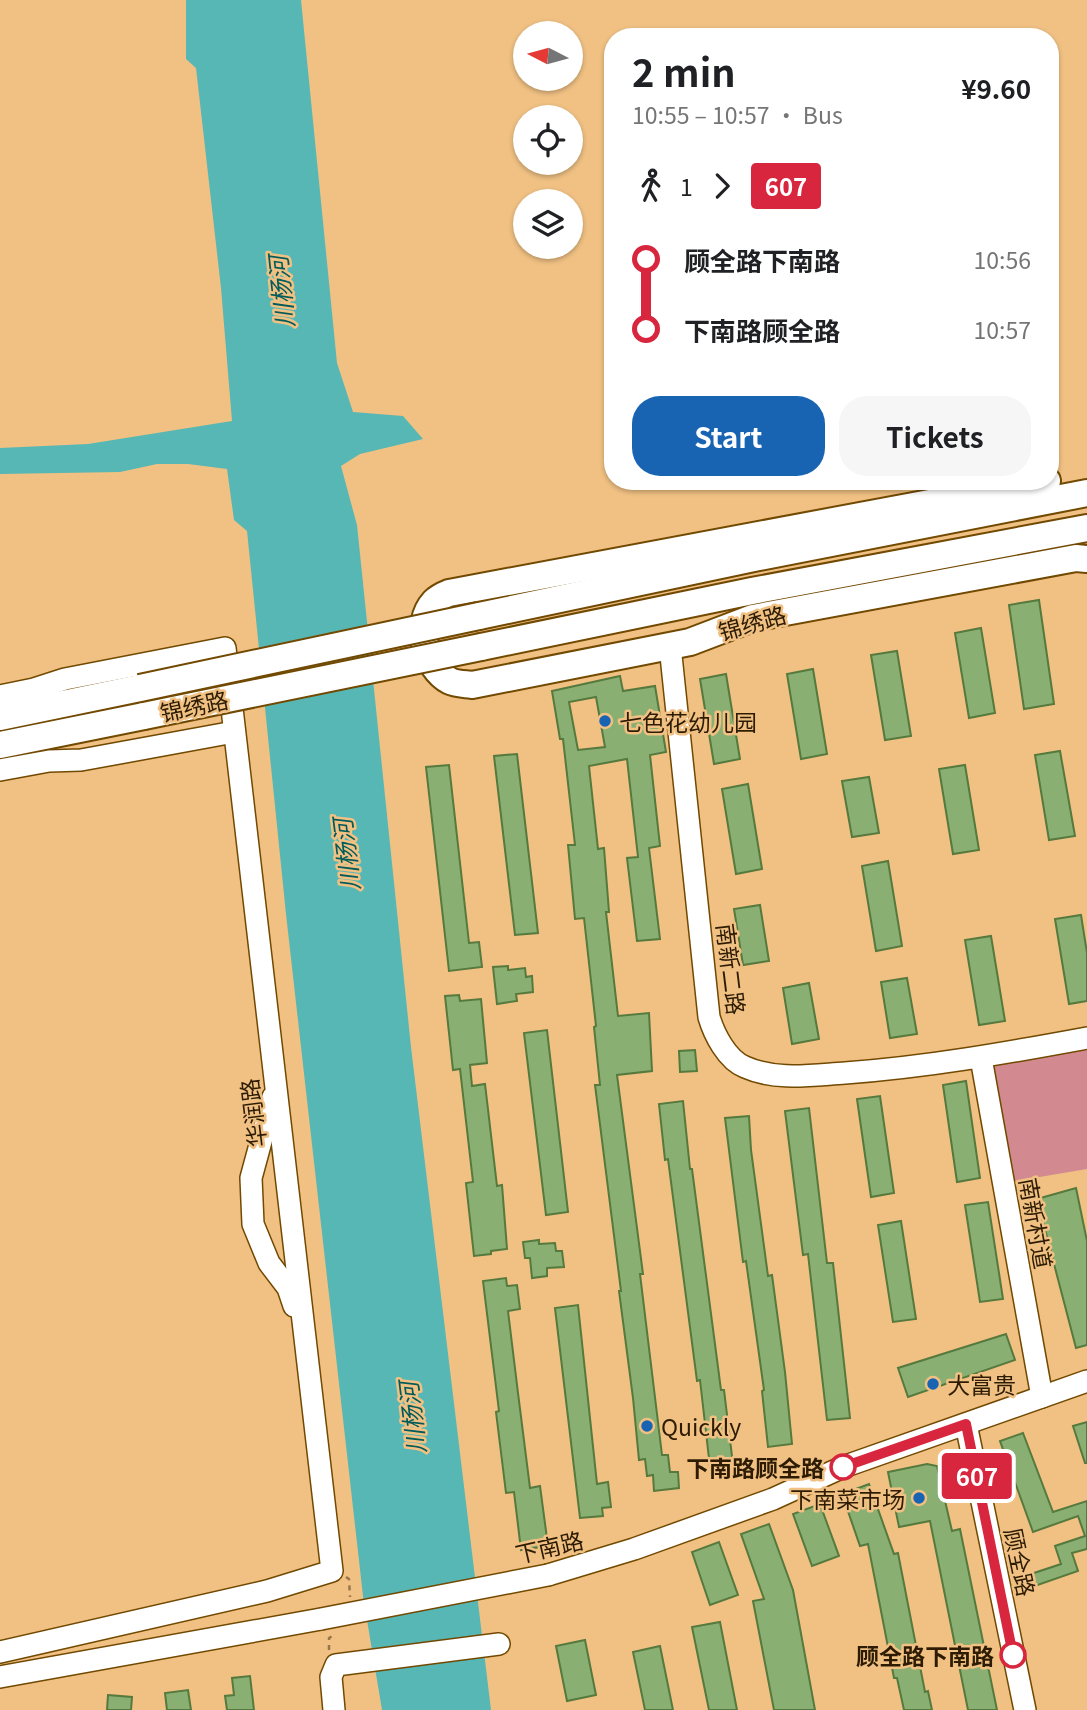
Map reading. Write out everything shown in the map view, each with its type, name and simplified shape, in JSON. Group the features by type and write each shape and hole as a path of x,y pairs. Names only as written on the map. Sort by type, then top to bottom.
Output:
{"main road":[{"name":"锦绣路","path":"1059,482 1087,486"},
{"name":"锦绣路","path":"1001,490 449,593 435,602 427,614 424,633 427,654 435,667 451,681 472,685 690,642 753,618 1076,558 1087,559"},
{"name":"锦绣路","path":"0,717 763,556 1087,493"},
{"name":"锦绣路","path":"0,745 752,591 1087,528"}],"street":[{"name":"南新二路","path":"670,646 709,1017 716,1039 742,1066 772,1075 910,1068 1087,1038"},
{"name":"华润路","path":"0,696 65,679 225,648 332,1571 267,1591 0,1652"},
{"path":"0,770 49,761 81,760 234,732"},
{"name":"南新村道","path":"981,1058 1042,1397"},
{"path":"275,1081 271,1107 251,1178 253,1224 269,1263 288,1288 305,1343"},
{"name":"下南路","path":"0,1677 548,1575 606,1559 773,1499 843,1468 1087,1381"},
{"name":"顾全路","path":"966,1424 1025,1710"},
{"path":"334,1710 331,1677 336,1664 499,1644"}],"shaded area":[{"path":"1087,1050 1087,1169 1004,1183 985,1067"}],"water":[{"name":"川杨河","path":"186,0 301,0 337,363 353,412 403,416 423,439 360,454 341,466 357,525 411,1047 491,1710 382,1710 363,1596 286,914 247,531 234,520 227,469 188,464 157,464 120,472 0,474 0,448 88,444 232,421 221,288 196,68 186,59"}],"building":[{"path":"1039,600 1054,704 1024,709 1009,605"},
{"path":"981,628 995,713 969,718 955,633"},
{"path":"897,651 911,736 885,740 871,655"},
{"path":"813,669 827,754 801,759 787,674"},
{"path":"726,674 740,759 714,764 700,679"},
{"path":"620,676 623,691 655,686 666,752 650,755 660,846 649,848 660,939 637,941 627,858 638,857 627,759 589,766 598,849 604,848 609,912 606,912 618,1016 649,1013 652,1071 617,1075 643,1274 640,1274 662,1455 668,1455 670,1472 678,1472 679,1488 654,1491 653,1475 647,1476 645,1459 639,1460 595,1085 600,1085 584,918 575,919 568,845 575,845 563,739 560,739 552,691","holes":["596,697 605,747 578,750 569,702"]},
{"path":"1060,751 1075,836 1049,840 1035,755"},
{"path":"517,754 538,933 515,935 494,756"},
{"path":"449,765 469,943 479,942 482,967 449,971 426,767"},
{"path":"965,765 979,850 953,854 939,769"},
{"path":"869,777 879,833 852,837 842,781"},
{"path":"748,784 762,869 736,874 722,789"},
{"path":"888,861 902,946 876,951 862,866"},
{"path":"760,905 769,961 743,965 734,909"},
{"path":"1081,915 1087,953 1087,1001 1069,1004 1055,919"},
{"path":"991,936 1005,1021 979,1025 965,940"},
{"path":"508,966 508,970 525,968 526,977 532,976 533,992 516,994 517,1001 497,1004 493,967"},
{"path":"907,978 917,1034 890,1038 881,982"},
{"path":"809,983 819,1039 792,1044 783,988"},
{"path":"459,995 460,1001 481,999 487,1063 470,1065 472,1086 485,1084 497,1186 502,1185 507,1249 474,1256 466,1183 473,1182 460,1069 453,1070 445,996"},
{"path":"547,1030 568,1212 546,1215 524,1033"},
{"path":"695,1050 697,1071 680,1072 679,1051"},
{"path":"966,1081 980,1178 957,1182 943,1085"},
{"path":"880,1096 894,1193 871,1197 857,1099"},
{"path":"683,1101 690,1169 734,1473 711,1476 700,1380 697,1381 659,1104"},
{"path":"809,1108 827,1263 833,1263 850,1418 827,1420 808,1254 803,1255 785,1111"},
{"path":"749,1116 751,1150 768,1276 772,1275 792,1444 768,1447 764,1390 746,1261 743,1262 725,1118"},
{"path":"1076,1188 1087,1241 1087,1345 1076,1348 1037,1199"},
{"path":"988,1202 1003,1299 980,1302 965,1205"},
{"path":"901,1221 916,1319 893,1322 878,1225"},
{"path":"539,1240 539,1244 555,1243 556,1251 562,1251 564,1267 547,1268 547,1276 532,1278 530,1258 525,1258 523,1242"},
{"path":"506,1278 507,1286 517,1285 520,1309 508,1311 530,1488 540,1486 548,1546 521,1550 514,1492 506,1493 483,1281"},
{"path":"578,1305 597,1484 608,1482 611,1507 602,1508 603,1516 580,1518 555,1308"},
{"path":"1006,1334 1015,1360 908,1397 898,1368"},
{"path":"1087,1422 1087,1463 1085,1463 1073,1426"},
{"path":"1023,1433 1053,1512 1087,1501 1087,1549 1072,1553 1078,1571 1029,1588 1025,1576 1061,1564 1055,1546 1085,1536 1078,1516 1033,1532 1000,1441"},
{"path":"927,1464 937,1466 952,1531 960,1529 997,1710 968,1710 930,1521 899,1527 888,1472"},
{"path":"869,1484 894,1554 898,1553 925,1692 928,1691 932,1710 904,1710 897,1678 894,1678 868,1544 860,1546 842,1494"},
{"path":"820,1504 839,1556 812,1566 793,1514"},
{"path":"769,1524 793,1590 815,1710 774,1710 753,1601 764,1599 741,1534"},
{"path":"719,1542 738,1595 710,1605 692,1552"},
{"path":"720,1622 737,1710 709,1710 692,1627"},
{"path":"585,1640 596,1695 567,1701 556,1646"},
{"path":"660,1646 673,1710 645,1710 633,1652"},
{"path":"250,1676 254,1710 227,1710 225,1696 234,1695 232,1678"},
{"path":"188,1690 191,1710 167,1710 165,1693"},
{"path":"108,1695 132,1697 131,1710 107,1710"}],"bus line":[{"name":"607","path":"843,1467 966,1424 1013,1655"}],"place":[{"name":"七色花幼儿园","path":"605,721"},
{"name":"大富贵","path":"933,1384"},
{"name":"Quickly","path":"647,1426"},
{"name":"下南路顾全路","path":"843,1467"},
{"name":"下南菜市场","path":"919,1498"},
{"name":"顾全路下南路","path":"1013,1655"}]}
